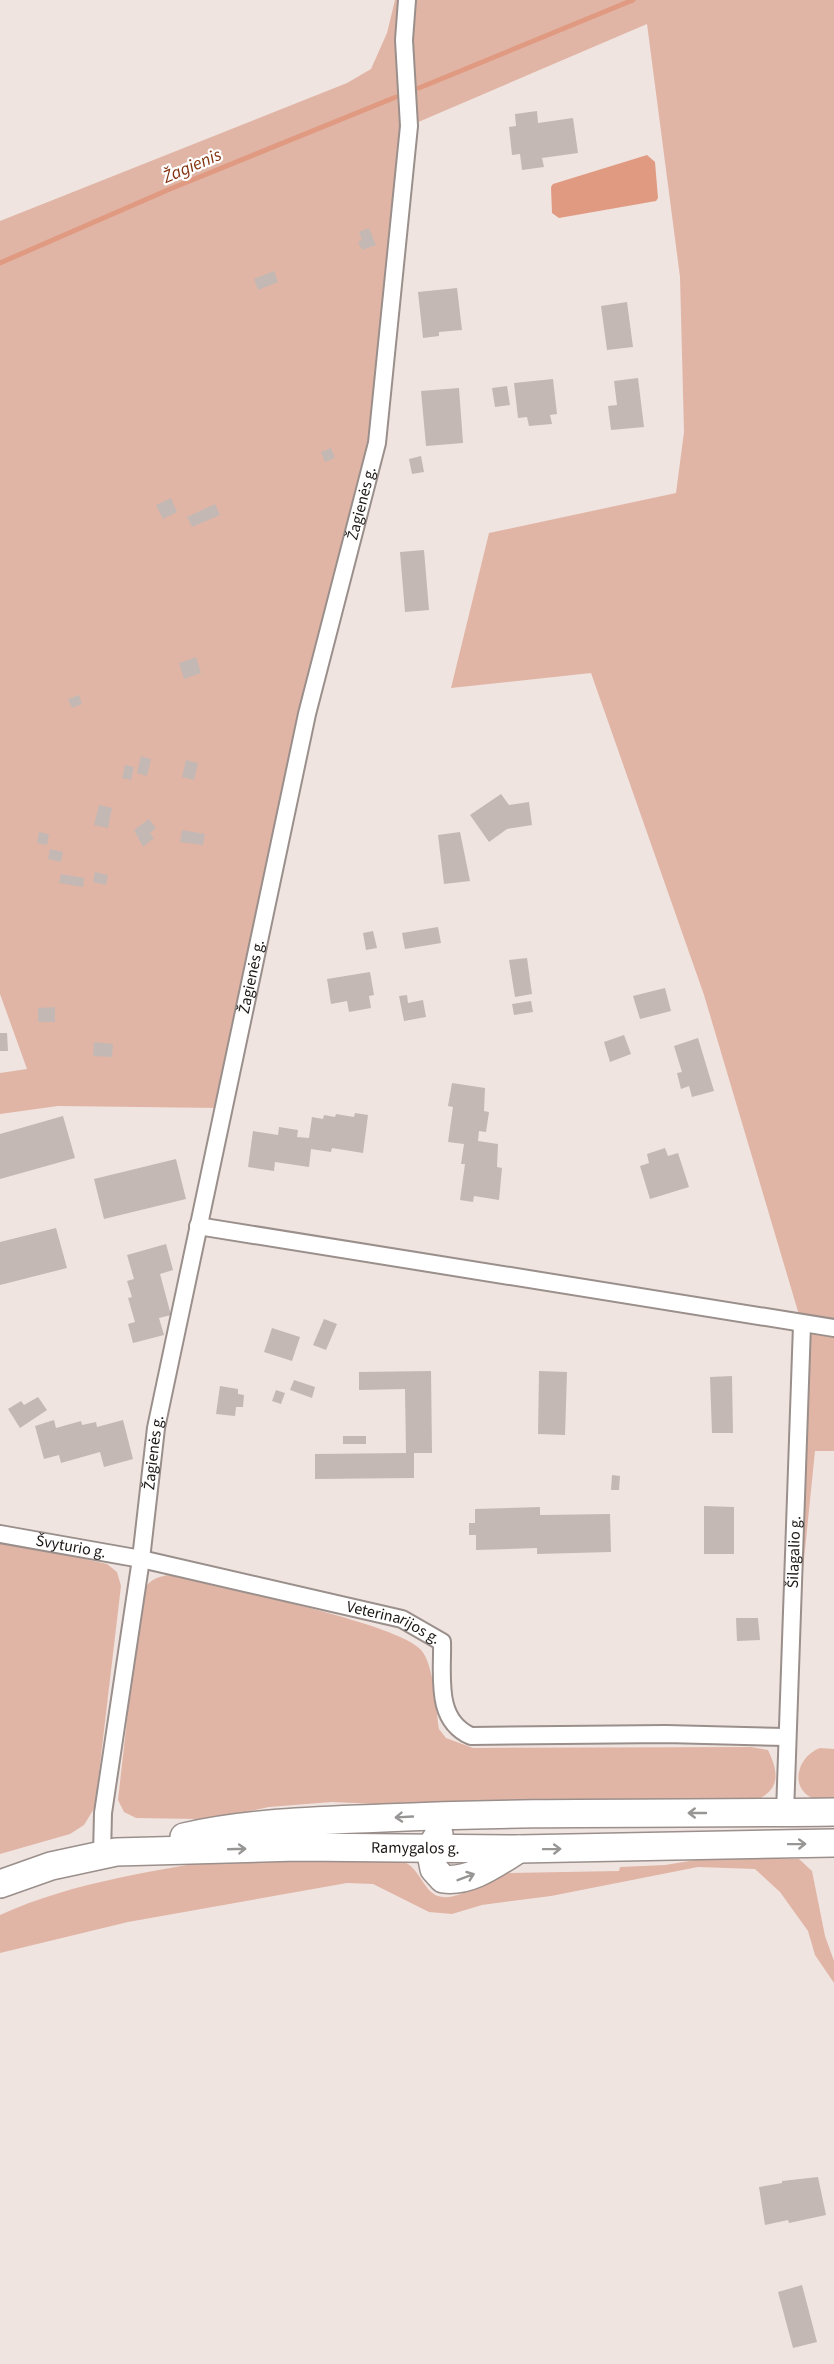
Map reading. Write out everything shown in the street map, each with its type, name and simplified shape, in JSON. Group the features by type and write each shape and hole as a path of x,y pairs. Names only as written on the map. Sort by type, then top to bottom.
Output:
{"highway":[{"path":"109,1854 231,1828 463,1814 834,1812"},
{"path":"463,1814 446,1827 430,1849 434,1869 443,1880 455,1881 489,1867 519,1849 834,1843"},
{"name":"Ramygalos g.","path":"0,1884 51,1866 109,1854 297,1847 430,1849"}],"street":[{"name":"Žagienės g.","path":"109,1854 103,1813 141,1559 156,1428 307,714 378,443 409,126 404,40 407,0"},
{"path":"198,1226 802,1325 834,1328"},
{"name":"Šilagalio g.","path":"785,1813 802,1325"},
{"name":"Švyturio g.","path":"0,1534 141,1559"},
{"name":"Veterinarijos g.","path":"141,1559 402,1619 442,1642 443,1702 447,1716 460,1731 471,1736 666,1734 786,1737"}],"shaded area":[{"path":"395,0 834,0 834,1451 815,1451 786,1737 802,1325 704,995 591,673 451,688 489,533 676,493 684,432 680,277 647,24 409,126 368,463 219,1108 58,1106 0,1114 0,1073 27,1069 0,994 0,221 347,83 371,69 387,33"},
{"path":"647,155 655,162 658,198 656,201 559,218 552,213 551,187 553,184"},
{"path":"0,1540 107,1564 117,1572 121,1586 95,1807 84,1825 70,1834 0,1854"},
{"path":"168,1575 302,1606 378,1628 405,1639 421,1650 429,1665 439,1729 446,1738 473,1748 751,1747 768,1750 776,1775 773,1787 761,1798 752,1802 419,1806 332,1802 269,1807 219,1818 136,1818 124,1812 118,1800 141,1595 151,1581"},
{"path":"820,1748 834,1749 834,1802 818,1800 808,1795 801,1788 798,1779 799,1770 804,1761"},
{"path":"241,1856 402,1861 414,1870 430,1891 438,1896 448,1897 469,1891 500,1875 509,1873 619,1871 620,1867 665,1865 708,1858 799,1859 812,1871 825,1936 834,1961 834,1983 815,1955 808,1931 780,1892 755,1869 698,1867 551,1896 482,1905 452,1914 429,1912 373,1884 347,1883 128,1922 0,1953 0,1915 28,1903 118,1878"}],"building":[{"path":"537,111 538,123 573,118 578,153 542,158 544,167 522,170 520,154 512,155 509,127 516,126 515,114"},
{"path":"369,228 376,245 362,250 358,242 362,240 359,232"},
{"path":"274,271 278,282 258,290 254,279"},
{"path":"457,288 462,330 439,332 439,336 423,338 418,292"},
{"path":"627,302 633,347 607,350 601,306"},
{"path":"638,378 644,427 611,430 608,406 617,405 614,381"},
{"path":"553,379 557,414 550,415 552,424 529,426 527,417 518,418 514,383"},
{"path":"507,386 510,405 495,407 492,388"},
{"path":"459,388 463,443 426,446 421,391"},
{"path":"331,448 335,458 325,462 321,452"},
{"path":"421,456 424,472 412,474 409,459"},
{"path":"171,498 177,512 163,519 156,505"},
{"path":"215,504 220,515 192,527 187,517"},
{"path":"424,550 429,610 405,612 400,552"},
{"path":"196,657 201,673 184,679 179,663"},
{"path":"79,695 82,704 72,708 68,699"},
{"path":"141,756 151,759 147,776 137,773"},
{"path":"186,760 198,763 194,780 182,777"},
{"path":"125,765 134,767 131,780 122,778"},
{"path":"501,794 509,805 529,802 532,825 507,829 489,842 470,815"},
{"path":"99,805 112,808 108,828 94,825"},
{"path":"149,819 156,828 150,833 154,838 143,847 134,830"},
{"path":"182,830 205,834 203,845 180,842"},
{"path":"39,832 49,834 47,845 37,843"},
{"path":"460,832 470,881 444,884 438,835"},
{"path":"50,849 63,852 61,862 48,859"},
{"path":"95,872 108,875 106,885 93,882"},
{"path":"61,874 84,878 83,887 59,883"},
{"path":"438,927 441,943 405,949 402,933"},
{"path":"373,931 377,948 366,950 363,933"},
{"path":"527,958 532,994 515,997 509,960"},
{"path":"370,972 374,995 369,996 371,1008 349,1012 347,1001 331,1004 327,979"},
{"path":"665,988 671,1011 640,1019 633,996"},
{"path":"407,995 408,1003 423,1000 426,1017 404,1021 399,996"},
{"path":"531,1001 533,1012 514,1015 512,1004"},
{"path":"55,1007 55,1022 38,1022 38,1008"},
{"path":"0,1033 7,1033 8,1051 0,1051"},
{"path":"624,1035 631,1054 610,1062 604,1042"},
{"path":"698,1038 714,1091 692,1097 689,1086 681,1089 677,1073 682,1072 674,1046"},
{"path":"94,1042 113,1044 112,1057 93,1056"},
{"path":"452,1083 485,1088 484,1111 489,1112 486,1132 479,1131 478,1141 498,1144 497,1167 502,1168 499,1200 474,1196 473,1202 460,1200 465,1164 461,1164 464,1144 448,1142 453,1107 448,1106"},
{"path":"355,1113 368,1115 363,1153 332,1148 331,1152 311,1149 309,1167 275,1162 274,1171 248,1167 253,1131 278,1135 279,1127 298,1130 297,1137 309,1138 312,1117 323,1119 324,1115 335,1117 336,1114 354,1117"},
{"path":"63,1116 75,1158 0,1179 0,1134"},
{"path":"665,1148 668,1156 678,1153 689,1187 650,1199 640,1166 649,1163 647,1154"},
{"path":"176,1159 186,1199 104,1219 94,1179"},
{"path":"56,1228 67,1268 0,1285 0,1242"},
{"path":"166,1244 173,1270 160,1274 171,1315 159,1318 164,1335 133,1343 128,1324 135,1322 128,1298 132,1297 127,1281 134,1279 127,1255"},
{"path":"324,1319 337,1324 326,1350 313,1345"},
{"path":"272,1328 300,1337 292,1361 264,1352"},
{"path":"431,1371 432,1453 414,1453 414,1478 315,1479 315,1454 406,1453 405,1389 359,1390 359,1372"},
{"path":"539,1371 567,1372 565,1435 538,1434"},
{"path":"732,1376 733,1433 712,1433 710,1377"},
{"path":"294,1380 315,1387 312,1398 290,1390"},
{"path":"220,1386 238,1389 238,1394 244,1395 243,1407 236,1407 235,1416 216,1414"},
{"path":"276,1390 285,1393 281,1404 272,1401"},
{"path":"38,1397 47,1410 20,1428 8,1409 21,1401 24,1405"},
{"path":"54,1420 56,1428 81,1421 82,1425 96,1422 97,1427 123,1420 133,1459 104,1467 100,1452 61,1463 59,1455 44,1459 35,1426"},
{"path":"343,1436 366,1436 366,1444 343,1444"},
{"path":"612,1475 620,1476 619,1490 611,1490"},
{"path":"704,1506 734,1507 734,1554 704,1554"},
{"path":"540,1507 540,1515 610,1514 611,1552 537,1554 537,1548 476,1550 476,1535 469,1535 469,1523 475,1523 475,1509"},
{"path":"736,1618 758,1618 760,1640 737,1641"},
{"path":"818,2177 826,2215 789,2223 788,2220 765,2225 759,2187 782,2183 782,2181"},
{"path":"802,2285 817,2342 793,2348 778,2292"}],"waterway":[{"name":"Žagienis","path":"419,88 633,0"},
{"name":"Žagienis","path":"0,263 170,189 396,97"}]}
